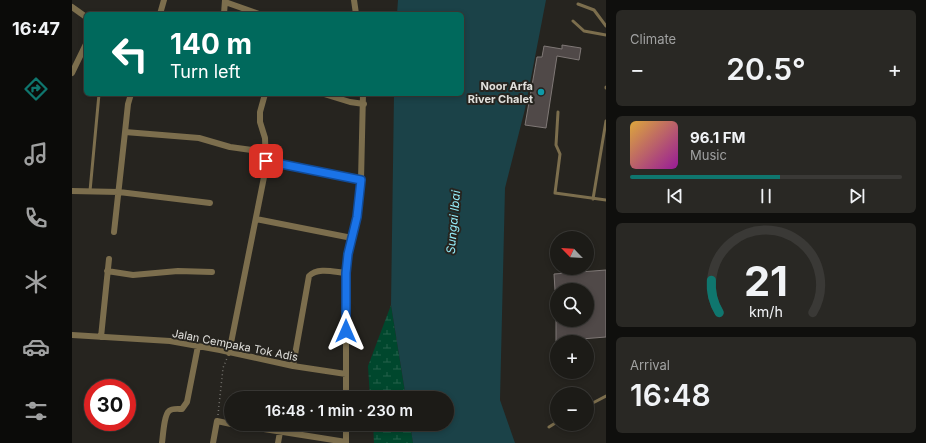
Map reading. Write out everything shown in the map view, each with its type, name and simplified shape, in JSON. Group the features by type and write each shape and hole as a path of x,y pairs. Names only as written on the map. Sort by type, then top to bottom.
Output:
{"street":[{"path":"161,12 164,0"},
{"path":"354,0 356,12"},
{"path":"224,12 225,1 254,12"},
{"path":"72,7 84,16"},
{"path":"72,72 84,48"},
{"path":"114,232 128,104 130,96"},
{"path":"230,353 266,167 265,138 260,122 260,112 264,96"},
{"path":"330,96 350,102 364,104"},
{"path":"346,391 346,273 349,247 357,217 361,180 363,96"},
{"path":"125,132 199,138 230,147 266,152"},
{"path":"266,161 361,180"},
{"path":"72,191 119,192 210,203"},
{"path":"256,220 352,238"},
{"path":"101,337 109,259"},
{"path":"293,366 309,276 318,270 346,273"},
{"path":"108,271 140,275 178,271 212,272"},
{"name":"Jalan Cempaka Tok Adis","path":"72,336 170,341 293,366 346,374"},
{"path":"162,443 168,411 182,409 187,402 198,346"},
{"path":"213,443 217,421 224,422"},
{"path":"274,431 346,443 346,431"},
{"path":"278,443 280,432"}],"lane":[{"path":"578,4 594,10 606,26"},
{"path":"573,21 584,31 606,36"},
{"path":"90,191 99,96"},
{"path":"558,112 556,144 560,154 555,193 606,200"},
{"path":"593,198 606,121"},
{"path":"594,402 606,396"}],"path":[{"path":"217,421 223,368 230,353"}],"green space":[{"path":"391,305 405,391 370,391 368,366"},
{"path":"373,431 411,431 413,443 374,443"}],"water":[{"name":"Sungai Ibai","path":"398,0 546,0 525,109 505,188 500,400 515,443 413,443 411,431 454,431 454,391 405,391 391,305 394,96 464,96 464,12 397,12"}],"building":[{"name":"Noor Arfa River Chalet","path":"562,45 581,48 579,60 557,56 546,128 525,125 537,57 542,57 544,46 562,49"},
{"path":"606,270 606,337 594,338 594,335 556,335 556,327 594,327 594,283 555,283 554,275 594,275 594,271"}],"place":[{"name":"Noor Arfa River Chalet","path":"541,92"}],"route":[{"path":"266,161 361,180 357,217 348,254 346,273 346,331"}]}
